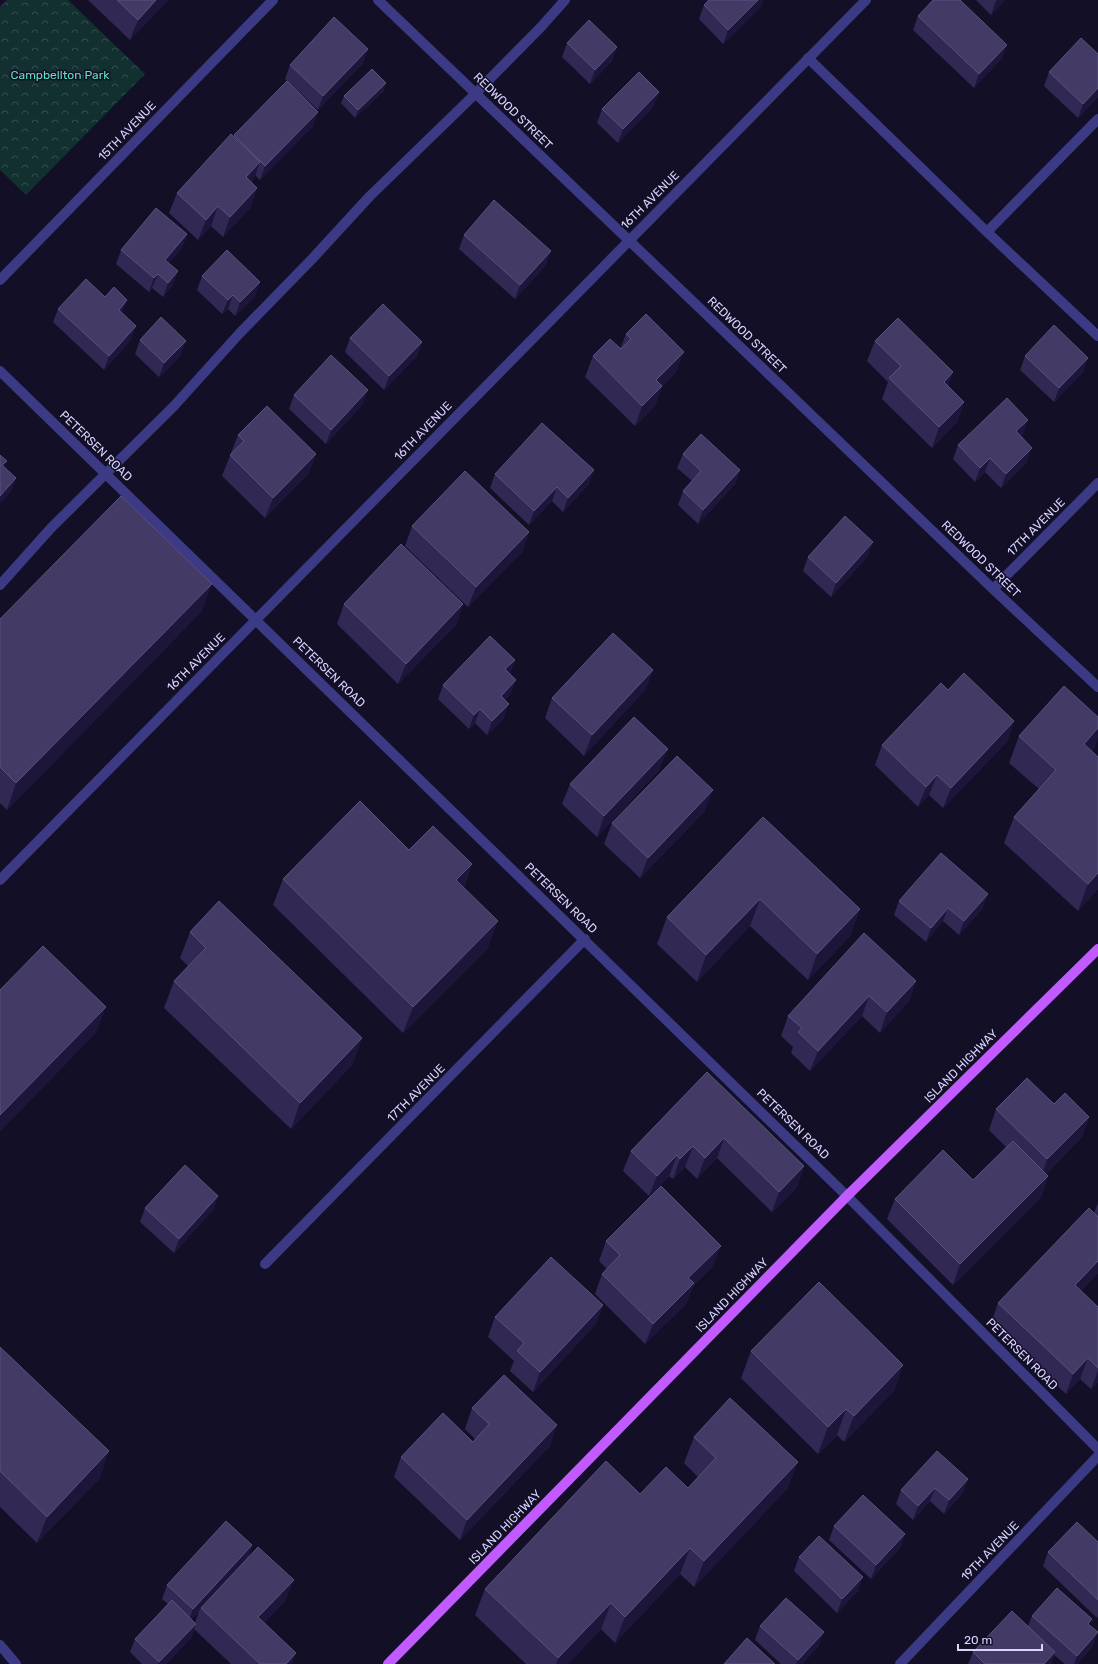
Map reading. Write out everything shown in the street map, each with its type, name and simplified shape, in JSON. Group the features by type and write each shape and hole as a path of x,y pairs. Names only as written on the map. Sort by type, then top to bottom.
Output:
{"main road":[{"name":"ISLAND HIGHWAY","path":"388,1664 847,1196 1098,949"}],"street":[{"name":"15TH AVENUE","path":"0,280 273,0"},
{"name":"REDWOOD STREET","path":"378,0 993,589 1098,687"},
{"path":"0,585 51,528 174,406 239,334 313,258 370,196 541,27 565,0"},
{"name":"16TH AVENUE","path":"0,880 866,0"},
{"path":"808,58 987,232 1098,336"},
{"path":"987,232 1098,119"},
{"name":"PETERSEN ROAD","path":"0,371 585,939 847,1196 1098,1449"},
{"name":"17TH AVENUE","path":"993,589 1098,483"},
{"name":"17TH AVENUE","path":"265,1264 585,939"},
{"name":"19TH AVENUE","path":"900,1664 1098,1456"},
{"path":"0,1645 16,1664"}],"green space":[{"name":"Campbellton Park","path":"7,0 68,0 145,74 26,195 0,170 0,7"}],"building":[{"path":"117,0 156,0 138,20"},
{"path":"709,0 758,0 728,30 704,5"},
{"path":"933,0 960,0 1007,45 979,74 918,16"},
{"path":"334,17 368,49 323,96 290,65"},
{"path":"589,20 617,47 595,70 567,43"},
{"path":"1081,38 1098,54 1098,88 1083,104 1049,72"},
{"path":"372,69 386,83 358,110 344,96"},
{"path":"639,72 659,92 623,129 602,109"},
{"path":"287,81 318,112 265,166 234,135"},
{"path":"231,134 260,162 246,177 257,188 230,217 218,206 206,220 177,193"},
{"path":"494,200 551,251 520,285 464,235"},
{"path":"156,208 187,234 165,260 178,271 168,283 158,274 154,278 121,250"},
{"path":"227,250 260,282 240,302 233,295 228,300 202,276"},
{"path":"86,279 105,297 114,287 127,300 119,310 136,326 109,356 58,309"},
{"path":"383,304 422,342 389,376 350,338"},
{"path":"646,314 684,352 656,380 662,386 642,406 593,356 610,339 621,349 631,339 626,334"},
{"path":"161,317 186,341 164,363 140,340"},
{"path":"898,318 953,372 944,382 964,402 939,427 889,378 901,366 875,341"},
{"path":"1054,325 1088,358 1059,388 1025,356"},
{"path":"331,355 368,390 331,430 294,395"},
{"path":"1007,398 1028,420 1016,431 1032,448 1006,474 990,458 980,468 958,445"},
{"path":"267,406 316,454 273,498 230,455 244,441 238,435"},
{"path":"542,423 594,470 568,498 557,487 534,511 495,474"},
{"path":"701,434 740,470 703,510 683,491 701,471 683,454"},
{"path":"0,455 7,461 2,465 16,478 0,496"},
{"path":"465,471 529,532 476,587 412,526"},
{"path":"121,496 212,584 16,783 0,767 0,619"},
{"path":"845,516 873,542 836,583 808,557"},
{"path":"401,544 463,604 406,664 344,604"},
{"path":"613,633 653,670 592,735 552,698"},
{"path":"490,636 515,660 505,669 516,680 501,696 509,704 492,721 480,709 474,715 443,685"},
{"path":"964,673 1014,721 951,788 937,775 926,787 882,745 941,683 948,690"},
{"path":"1064,686 1098,717 1098,728 1084,744 1098,757 1098,873 1088,884 1014,817 1056,770 1019,736"},
{"path":"634,717 668,749 604,816 570,784"},
{"path":"677,756 713,790 648,858 612,823"},
{"path":"360,801 409,850 433,826 472,864 456,880 498,921 413,1007 283,879"},
{"path":"763,817 860,909 817,954 760,899 706,955 667,917"},
{"path":"941,853 988,894 964,921 948,908 931,928 899,901"},
{"path":"219,901 362,1038 300,1103 174,981 206,948 190,932"},
{"path":"864,933 916,981 887,1012 869,996 818,1051 798,1032 802,1028 788,1016"},
{"path":"43,946 106,1007 0,1115 0,990"},
{"path":"707,1072 804,1166 779,1192 724,1138 705,1158 693,1146 680,1159 677,1155 657,1176 631,1151"},
{"path":"1027,1078 1054,1104 1065,1093 1089,1117 1047,1159 996,1109"},
{"path":"1013,1141 1048,1176 960,1264 895,1199 943,1150 973,1180"},
{"path":"185,1165 218,1196 179,1239 145,1208"},
{"path":"661,1186 721,1246 688,1278 694,1283 653,1324 602,1274 620,1255 606,1241"},
{"path":"1089,1208 1098,1217 1098,1261 1075,1285 1098,1307 1098,1368 1088,1358 1073,1374 998,1303"},
{"path":"551,1257 603,1305 540,1372 517,1351 524,1343 495,1317"},
{"path":"819,1282 903,1365 854,1416 846,1409 828,1427 751,1351"},
{"path":"0,1347 109,1451 47,1517 0,1471"},
{"path":"504,1375 557,1425 467,1520 401,1457 443,1413 473,1442 489,1424 472,1408"},
{"path":"730,1398 798,1462 704,1561 690,1548 625,1617 611,1603 558,1658 485,1589 606,1461 640,1494 666,1467 688,1488 716,1458 694,1437"},
{"path":"937,1451 968,1479 949,1500 935,1488 918,1506 901,1490"},
{"path":"863,1495 905,1534 876,1565 834,1526"},
{"path":"226,1521 252,1545 193,1609 167,1585"},
{"path":"1077,1522 1098,1542 1098,1600 1048,1552"},
{"path":"819,1536 863,1577 842,1599 799,1557"},
{"path":"258,1547 294,1580 258,1617 296,1653 286,1664 260,1664 201,1608"},
{"path":"1057,1588 1092,1619 1088,1624 1098,1632 1077,1656 1032,1616"},
{"path":"786,1598 824,1632 798,1660 760,1626"},
{"path":"172,1600 196,1624 159,1662 135,1639"},
{"path":"1012,1611 1055,1652 1044,1664 985,1664 973,1652"},
{"path":"747,1638 775,1664 724,1664"}]}
